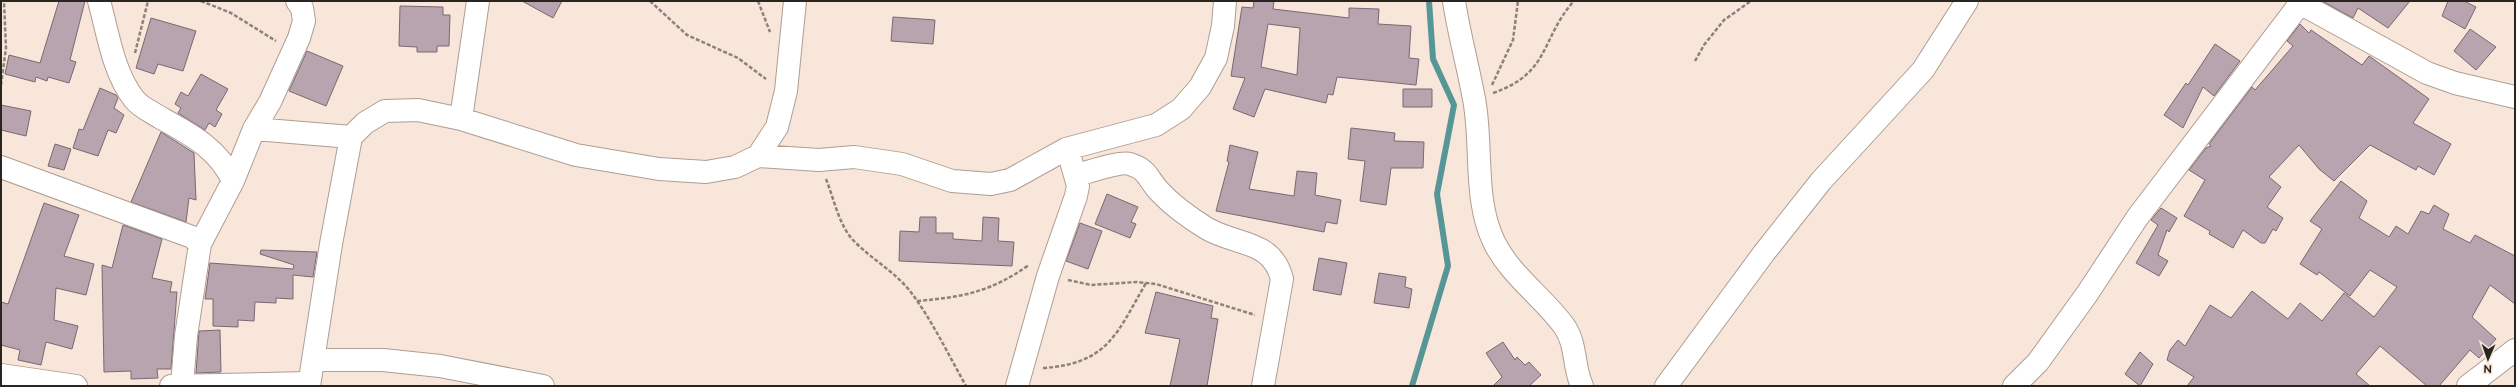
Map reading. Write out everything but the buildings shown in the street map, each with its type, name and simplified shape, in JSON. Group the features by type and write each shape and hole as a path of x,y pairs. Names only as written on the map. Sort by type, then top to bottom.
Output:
{"street":[{"path":"99,1 118,70 134,98 150,111 197,138 224,163 233,181"},
{"path":"297,1 302,8 304,22 270,102 254,129 233,181 200,244 177,386 309,385 331,244 351,137 365,123 385,111 418,110 461,119 576,155 659,169 706,172 735,167 758,156 819,160 854,157 881,160 952,181 991,184 1010,180 1066,149 1156,125 1181,109 1200,87 1216,58 1223,26 1225,1"},
{"path":"461,119 478,1"},
{"path":"758,156 777,127 784,98 795,1"},
{"path":"1454,1 1474,99 1478,130 1480,192 1488,228 1500,252 1565,327 1575,352 1578,378 1582,386"},
{"path":"1666,386 1764,253 1822,181 1923,70 1968,1"},
{"path":"2014,386 2038,362 2137,218 2301,2 2427,73 2455,83 2515,97"},
{"path":"254,129 351,137"},
{"path":"1019,378 1048,276 1076,196 1078,186 1077,175 1066,149"},
{"path":"1077,175 1128,163 1142,168 1159,192 1193,218 1222,236 1259,248 1272,255 1279,265 1282,279 1263,386"},
{"path":"1,167 192,237 200,244"},
{"path":"2468,386 2515,350"},
{"path":"313,360 383,360 426,364 480,372 543,386"},
{"path":"1,375 76,386"}],"path":[{"path":"1,85 6,48 4,1"},
{"path":"135,57 148,1"},
{"path":"201,1 231,13 272,38 291,54"},
{"path":"650,1 687,35 746,63 784,98"},
{"path":"1474,99 1494,84 1513,40 1518,1"},
{"path":"1474,99 1514,85 1534,68 1545,54 1555,29 1574,1"},
{"path":"1696,61 1704,45 1724,20 1751,1"},
{"path":"819,160 845,228 852,239 882,263 917,302 966,386"},
{"path":"917,302 951,298 989,289 1010,278 1058,246"},
{"path":"1048,276 1091,285 1146,283 1216,301 1274,323"},
{"path":"1019,378 1095,355 1111,341 1146,283"}],"waterway":[{"path":"1412,386 1448,266 1437,194 1454,105 1433,59 1429,1"}]}
